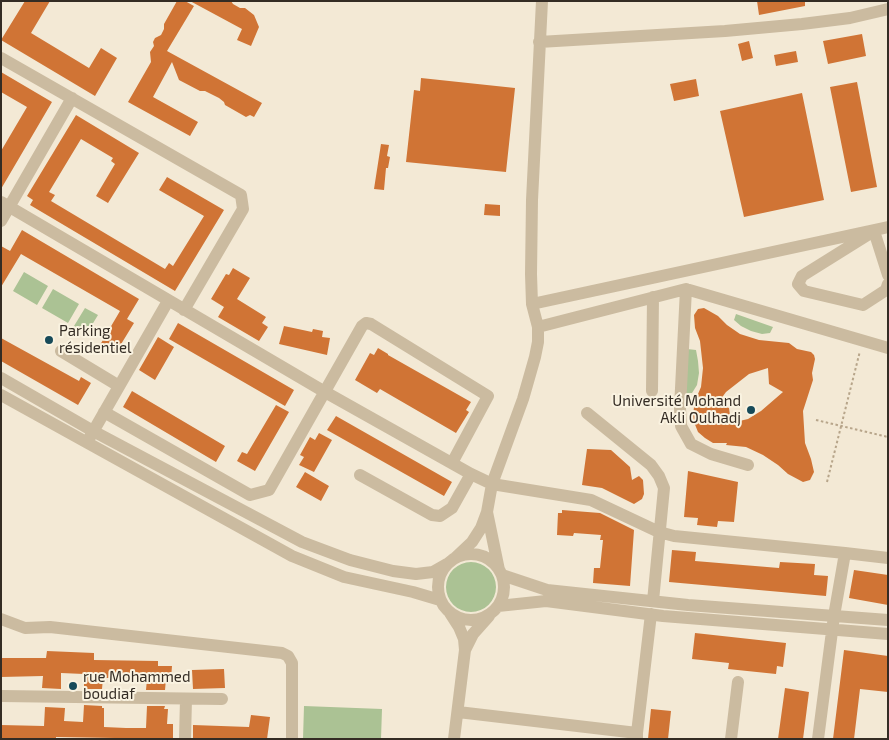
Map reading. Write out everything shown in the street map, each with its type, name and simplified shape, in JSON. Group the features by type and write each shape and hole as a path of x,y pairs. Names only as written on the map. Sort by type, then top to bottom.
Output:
{"street":[{"path":"454,739 464,639 459,627 444,605 438,591 438,581 442,572 472,542 481,528 487,512 492,484 523,399 538,342 538,327 532,304 532,200 542,1"},
{"path":"540,42 725,31 802,24 850,18 888,9"},
{"path":"1,58 241,196 244,209 184,310"},
{"path":"1,221 5,205 72,98"},
{"path":"5,205 325,392 492,484 591,500 659,532 674,536 888,558"},
{"path":"532,304 888,228"},
{"path":"874,231 888,275"},
{"path":"874,231 802,276 798,284 804,291 863,305 886,290 888,284"},
{"path":"538,327 686,289 862,342 888,348"},
{"path":"686,289 680,408 681,426 691,444 710,454 748,465"},
{"path":"652,391 653,298"},
{"path":"86,444 168,301"},
{"path":"104,412 250,495 269,490 362,326 366,323 371,324 488,396 452,463"},
{"path":"62,351 119,386"},
{"path":"1,378 94,431 302,542 373,567 416,574 433,572 451,561 469,554 483,556 495,564 501,572 547,590 653,601 888,620"},
{"path":"1,395 86,444 292,556 344,577 413,592 444,605 456,617 470,620 484,618 497,608 546,601 651,614 888,634"},
{"path":"588,413 644,459 660,476 664,488 653,601"},
{"path":"360,475 432,515 440,516 452,508 471,474"},
{"path":"464,650 473,634 497,608 504,590 487,512"},
{"path":"818,739 834,616 845,553"},
{"path":"458,712 637,736 651,614"},
{"path":"1,619 25,628 50,627 282,653 288,656 292,663 292,739"},
{"path":"731,739 738,682"},
{"path":"1,696 222,699"},
{"path":"186,699 186,739"}],"path":[{"path":"827,482 862,342"},
{"path":"816,420 888,437"}],"green space":[{"path":"24,272 48,286 37,305 13,291"},
{"path":"53,289 79,304 68,323 42,308"},
{"path":"85,308 98,315 87,333 74,326"},
{"path":"736,314 773,327 770,333 762,334 751,331 734,320"},
{"path":"687,349 696,350 698,361 697,385 692,393 685,393"},
{"path":"466,562 476,562 489,569 496,582 496,592 489,605 476,612 466,612 457,608 450,601 446,592 446,582 450,573 457,566"},
{"path":"304,706 382,709 381,739 303,739"}],"building":[{"path":"25,1 50,1 31,33 89,68 101,48 117,58 95,96 1,40"},
{"path":"177,1 185,1 194,6 167,51 262,103 254,117 250,115 246,117 225,105 219,98 179,80 172,62 153,97 198,122 190,136 128,102 151,62 150,52 154,46 153,42 155,38 161,35 164,24"},
{"path":"190,1 231,1 240,8 245,8 254,15 259,27 251,46 237,40 242,29"},
{"path":"757,1 805,1 805,6 759,15"},
{"path":"862,34 866,56 828,64 823,41"},
{"path":"749,41 753,58 742,61 738,44"},
{"path":"796,51 798,62 776,66 774,55"},
{"path":"1,72 52,102 1,189 1,151 27,107 1,92"},
{"path":"421,78 515,88 506,172 406,162 414,90 420,91"},
{"path":"696,79 699,96 674,101 670,84"},
{"path":"857,82 877,187 851,192 830,87"},
{"path":"802,93 824,200 744,217 720,111"},
{"path":"76,115 139,153 108,203 96,196 115,164 111,161 113,158 81,139 49,192 55,195 51,201 165,269 169,263 173,266 204,216 159,190 167,177 224,210 175,291 30,205 33,200 27,196"},
{"path":"381,144 389,145 387,156 390,157 388,168 386,168 384,190 374,189"},
{"path":"485,204 500,205 500,216 484,215"},
{"path":"22,230 139,299 127,319 134,323 115,354 100,345 120,311 21,254 1,287 1,246 10,251"},
{"path":"233,268 250,278 237,299 266,317 262,323 268,327 259,341 218,317 224,307 211,299 226,274 229,275"},
{"path":"704,308 718,316 740,334 759,340 789,343 797,349 811,352 814,355 813,380 803,411 805,443 814,472 810,480 803,482 788,474 763,455 746,447 726,445 727,443 713,443 698,432 693,414 695,401 701,387 703,368 700,341 695,328 694,315 698,309","holes":["768,368 769,384 783,392 761,411 748,419 731,423 729,408 718,403 726,392 749,374"]},
{"path":"178,323 294,390 285,406 169,339"},
{"path":"284,326 312,332 313,329 323,331 322,337 330,338 327,355 279,344"},
{"path":"158,337 174,347 155,380 139,370"},
{"path":"1,338 79,381 81,377 91,383 78,405 1,361"},
{"path":"378,348 471,402 466,410 469,412 456,433 380,389 377,393 355,380 370,353 374,355"},
{"path":"132,391 225,446 216,462 123,407"},
{"path":"276,405 289,412 255,471 237,461 242,452 247,454"},
{"path":"336,416 452,482 444,496 327,430"},
{"path":"319,433 332,440 314,472 299,465 304,457 300,455 310,437 315,440"},
{"path":"587,449 611,450 630,467 632,480 639,476 643,480 644,494 642,499 634,504 602,488 582,485"},
{"path":"688,471 738,482 734,522 718,521 717,527 697,525 698,518 684,517"},
{"path":"305,472 329,486 321,501 296,487"},
{"path":"562,510 600,513 634,530 630,586 593,583 594,568 600,568 603,540 600,540 601,535 574,533 573,536 557,535 558,513 562,513"},
{"path":"672,550 696,552 695,561 779,568 780,562 815,564 814,575 828,576 826,596 669,582"},
{"path":"854,570 888,575 888,605 849,598"},
{"path":"695,633 786,643 783,667 777,666 776,674 728,669 729,663 692,659"},
{"path":"844,650 888,656 888,692 860,689 854,739 833,739"},
{"path":"47,651 94,653 94,660 158,661 158,666 172,666 171,679 166,679 165,690 146,690 147,679 124,678 103,678 102,689 84,689 84,674 61,673 61,689 42,688 43,676 1,677 1,658 46,658"},
{"path":"224,669 225,688 193,689 192,670"},
{"path":"785,688 809,692 803,739 778,739"},
{"path":"84,705 102,706 104,708 104,727 126,728 146,728 147,706 165,706 164,709 168,709 167,724 173,724 173,739 56,737 56,739 1,739 1,725 44,726 45,707 65,708 64,721 83,722"},
{"path":"651,709 671,711 668,739 648,739"},
{"path":"251,715 270,717 267,739 193,739 193,725 249,727"}],"place":[{"name":"Parking résidentiel","path":"49,340"},
{"name":"Université Mohand Akli Oulhadj","path":"751,410"},
{"name":"rue Mohammed boudiaf","path":"73,686"}]}
